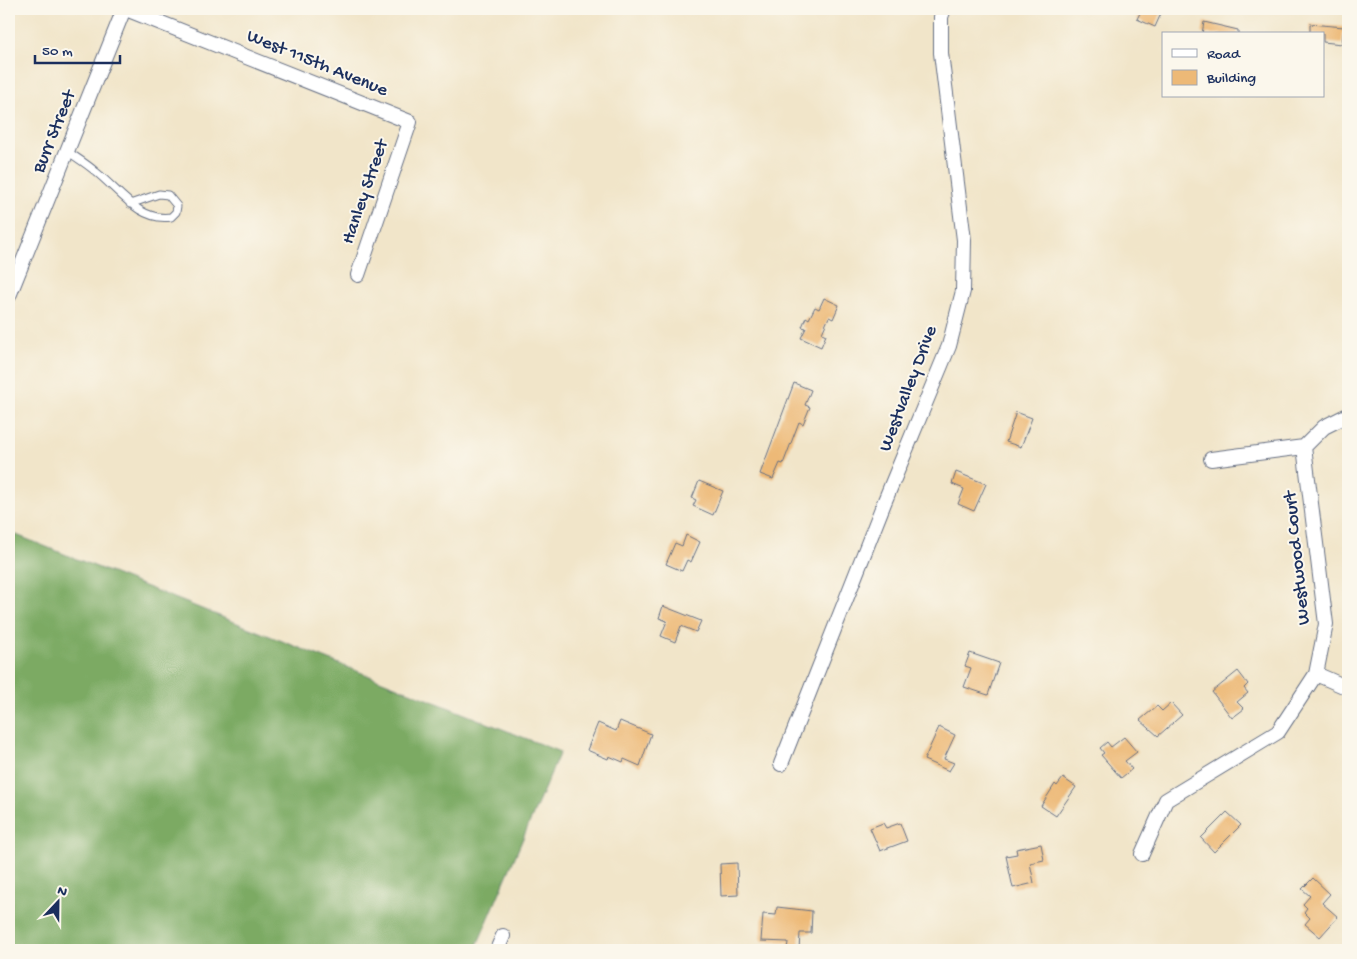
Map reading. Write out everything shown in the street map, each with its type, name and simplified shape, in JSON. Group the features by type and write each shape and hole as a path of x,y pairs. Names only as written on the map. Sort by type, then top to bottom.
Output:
{"street":[{"name":"West 115th Avenue","path":"125,9 410,122"},
{"name":"Burr Street","path":"9,296 125,9"},
{"name":"Westvalley Drive","path":"781,764 884,503 949,346 962,291 964,240 941,53 941,17 944,9"},
{"name":"Hanley Street","path":"358,275 410,122"},
{"path":"1211,459 1304,447 1324,427 1348,414"},
{"name":"Westwood Court","path":"1142,854 1166,800 1278,732 1316,674 1326,624 1304,447"},
{"path":"1316,674 1348,688"},
{"path":"497,950 503,936"}],"lane":[{"path":"67,151 96,172 130,204 146,214 163,219 172,218 177,206 168,195 159,194 130,204"}],"green space":[{"path":"9,532 560,752 475,950 9,950"}],"building":[{"path":"1142,9 1163,9 1155,27 1137,19"},
{"path":"1204,22 1238,30 1238,32 1202,32"},
{"path":"1310,24 1344,27 1342,44 1324,42 1324,32 1310,32"},
{"path":"824,298 839,305 833,319 829,317 822,333 826,335 821,347 801,338 806,328 802,327 806,317 809,319 815,307 819,309"},
{"path":"794,383 811,390 805,405 810,407 803,424 799,422 783,464 780,463 773,479 760,474"},
{"path":"1016,412 1032,418 1021,447 1006,442"},
{"path":"956,472 986,484 974,511 958,504 964,489 952,484"},
{"path":"699,481 723,491 713,515 693,506 696,500 692,498"},
{"path":"686,535 700,542 691,562 687,560 682,571 666,564 675,543 682,546"},
{"path":"663,606 701,621 696,632 681,626 675,642 661,636 667,621 659,618"},
{"path":"970,653 999,663 988,695 964,687 971,668 965,666"},
{"path":"1238,671 1248,684 1244,688 1248,693 1237,702 1244,709 1232,718 1212,692"},
{"path":"1171,703 1182,715 1158,736 1140,720 1157,706 1162,711"},
{"path":"620,721 651,734 640,766 624,759 623,762 609,756 608,759 587,750 598,723 616,731"},
{"path":"939,727 955,735 944,759 954,763 949,771 924,760"},
{"path":"1124,737 1137,752 1125,761 1132,769 1121,778 1101,755 1104,753 1100,748 1107,742 1111,747"},
{"path":"1063,778 1076,787 1056,816 1041,806 1055,784 1057,786"},
{"path":"1227,812 1241,825 1214,852 1201,838"},
{"path":"883,823 886,828 900,823 907,841 880,851 870,828"},
{"path":"1041,844 1044,860 1030,863 1034,883 1013,888 1006,856 1017,854 1016,849"},
{"path":"737,863 738,895 721,896 720,864"},
{"path":"1313,878 1330,894 1322,903 1338,917 1320,937 1305,924 1310,918 1304,912 1307,908 1303,904 1310,896 1302,889"},
{"path":"777,907 812,911 811,933 800,933 799,950 787,950 788,942 761,941 763,914 776,915"}]}
